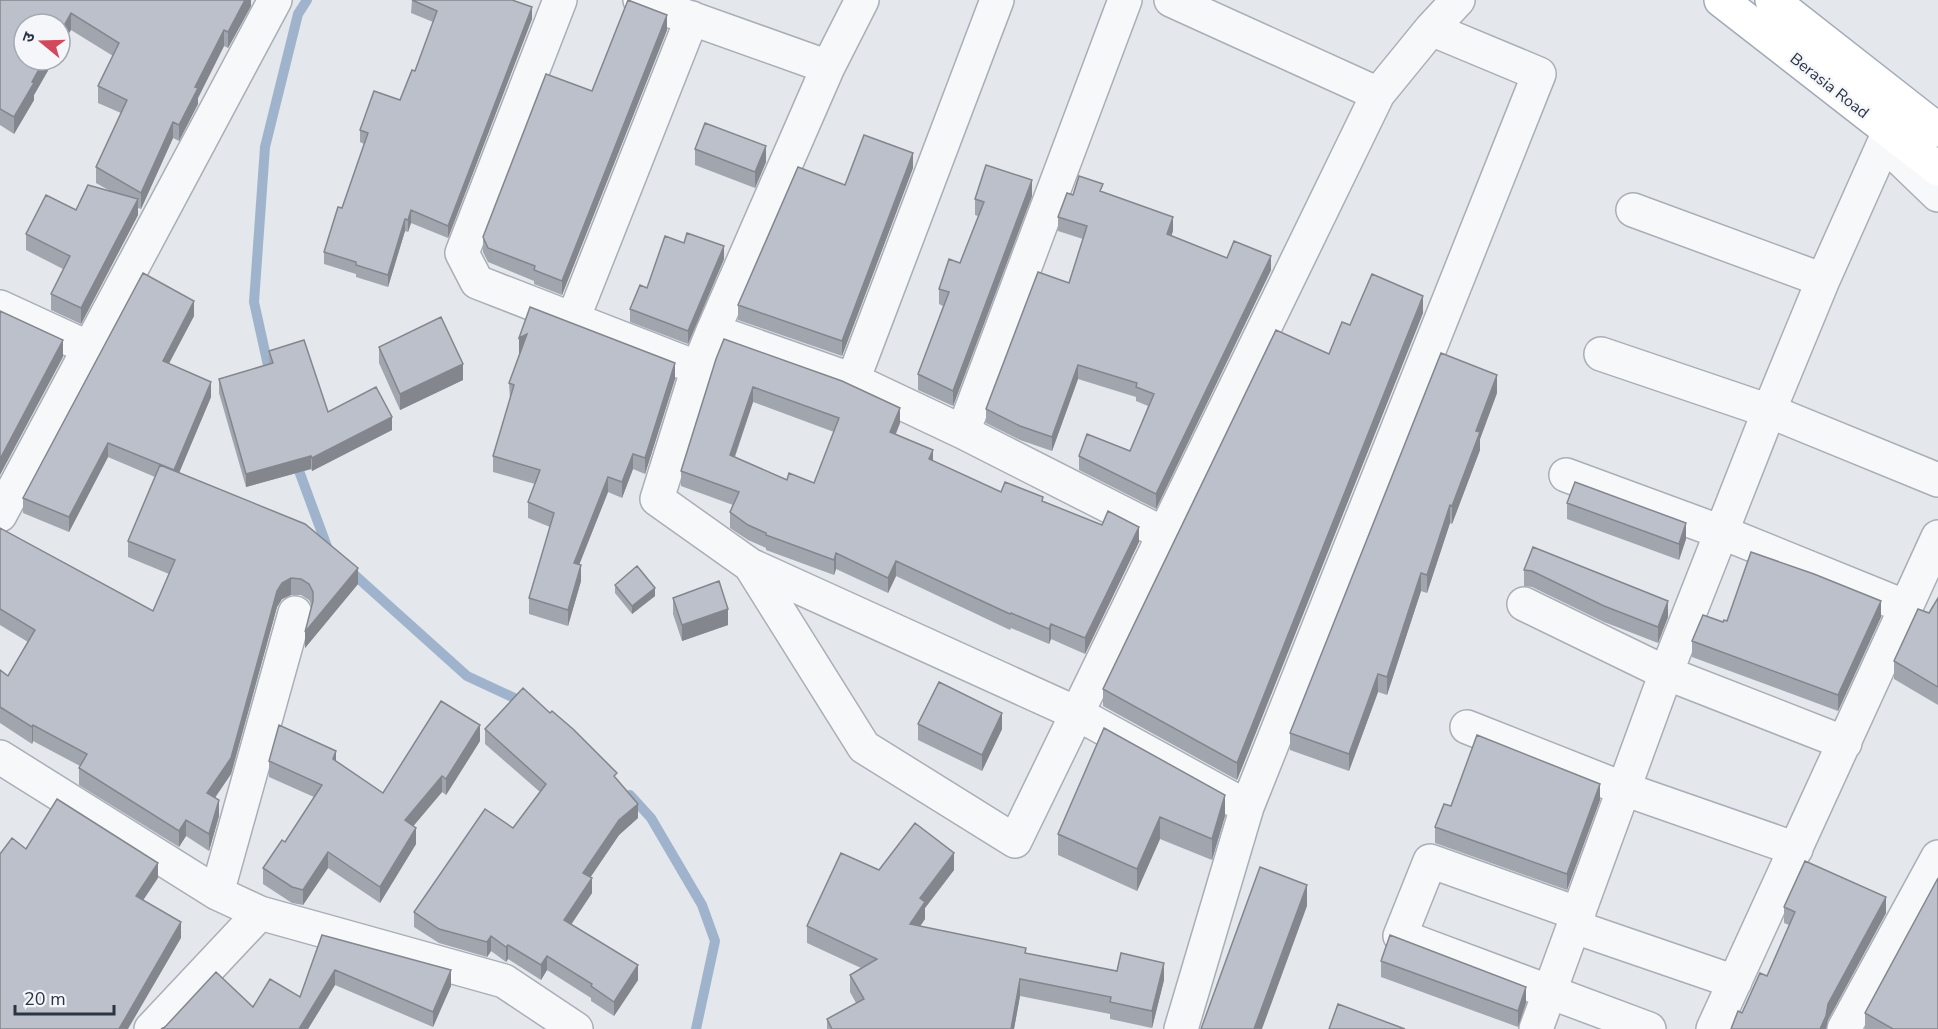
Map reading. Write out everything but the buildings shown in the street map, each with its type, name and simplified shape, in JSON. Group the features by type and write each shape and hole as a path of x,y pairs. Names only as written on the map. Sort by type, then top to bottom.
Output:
{"main road":[{"name":"Berasia Road","path":"1721,0 1893,126 1938,130"},
{"name":"Berasia Road","path":"1772,0 1893,126 1938,169"}],"street":[{"path":"0,516 274,0"},
{"path":"560,0 462,253 477,282 698,368"},
{"path":"640,0 828,67"},
{"path":"862,0 828,67 713,331 698,368 657,499 750,565 1076,714 1247,807"},
{"path":"853,380 997,0"},
{"path":"963,432 1125,0"},
{"path":"1171,0 1378,94"},
{"path":"750,565 864,747 1016,841 1378,94 1458,0"},
{"path":"573,319 692,18"},
{"path":"1181,1029 1247,807 1539,74 1431,29"},
{"path":"1893,126 1938,195"},
{"path":"1536,1029 1666,673 1721,532 1823,280 1893,126"},
{"path":"1633,210 1823,280"},
{"path":"0,307 89,348"},
{"path":"713,331 853,380 963,432 1164,534"},
{"path":"1601,354 1769,411 1938,480"},
{"path":"1566,475 1721,532 1906,607"},
{"path":"1713,1029 1938,537"},
{"path":"1524,604 1666,673 1845,743"},
{"path":"217,893 296,613"},
{"path":"1467,727 1624,789 1796,849"},
{"path":"0,757 217,893 260,913 504,981 576,1029"},
{"path":"1844,1029 1938,857"},
{"path":"1648,1029 1400,936 1430,861 1735,982"},
{"path":"151,1029 260,913"}],"waterway":[{"path":"271,379 254,302 265,147 298,14 307,0"},
{"path":"295,460 329,552"},
{"path":"348,569 467,676 525,703"},
{"path":"630,795 651,818 702,905 715,941 696,1029"}]}
